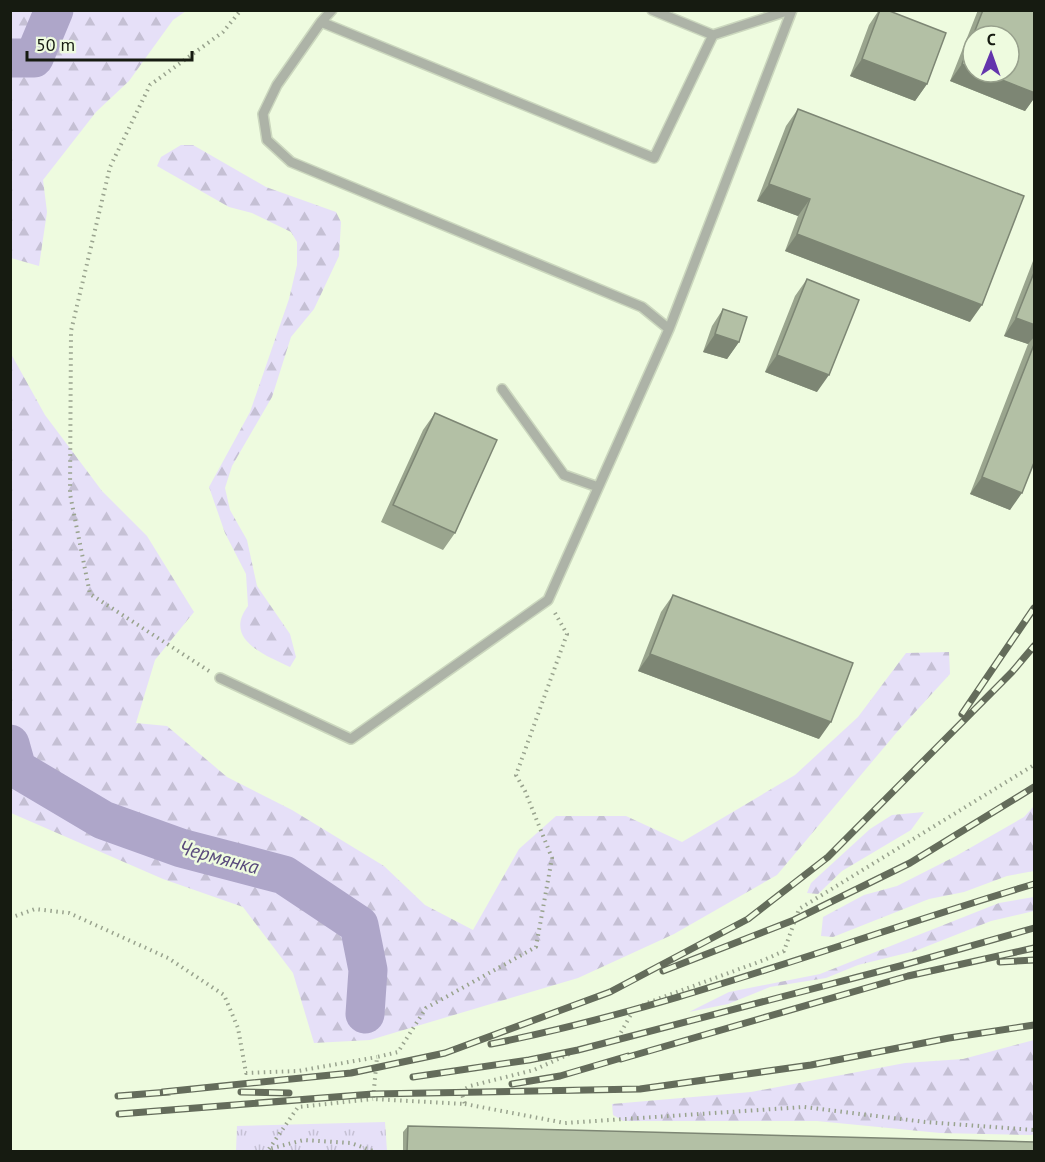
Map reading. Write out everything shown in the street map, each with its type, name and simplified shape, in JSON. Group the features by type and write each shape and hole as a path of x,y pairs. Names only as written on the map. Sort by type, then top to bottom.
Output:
{"lane":[{"path":"332,10 277,85 263,114 267,140 291,162 642,307 669,329"},
{"path":"652,10 712,35 791,10"},
{"path":"220,678 351,739 548,600 669,329 791,10"},
{"path":"321,22 654,158 712,35"},
{"path":"502,389 564,475 598,487"}],"path":[{"path":"220,678 90,594 70,494 71,331 110,167 150,85 223,32 241,10"},
{"path":"10,918 35,909 69,913 168,958 187,970 224,995 238,1028 246,1073 298,1071 398,1052 426,1008 536,947 552,858 525,791 516,775 567,634 548,600"},
{"path":"465,1104 461,1091 470,1086 534,1070 578,1050 616,1041 633,1011 647,1003 784,951 799,909 1035,765"},
{"path":"373,1099 376,1057"},
{"path":"268,1150 298,1107 373,1099 465,1104 565,1123 804,1107 926,1122 1035,1130"},
{"path":"268,1150 304,1140 351,1143 376,1151"}],"green space":[{"path":"10,11 186,11 173,20 129,81 96,112 43,180 47,212 39,266 11,258"},
{"path":"181,145 193,145 266,187 336,212 341,222 339,256 314,309 291,337 272,397 232,466 225,488 230,510 247,540 257,586 290,634 296,657 290,667 259,651 243,637 240,628 248,606 246,574 225,533 209,487 250,412 289,299 297,265 297,242 291,232 252,213 229,207 157,166 161,157"},
{"path":"10,352 45,415 102,491 147,536 194,612 155,660 136,723 167,726 227,777 292,810 384,866 425,905 473,930 519,849 556,816 626,816 682,842 795,775 858,717 906,653 949,652 950,674 897,732 777,875 674,934 578,978 370,1040 314,1043 293,973 243,907 163,879 11,813"},
{"path":"1034,806 1034,871 1007,876 964,892 929,899 833,937 821,936 823,917 864,895 897,886 956,856 1024,817"},
{"path":"924,812 911,830 842,871 818,894 807,893 811,883 870,829 892,815"},
{"path":"1034,897 1034,911 991,921 915,951 858,965 826,978 770,987 728,1004 689,1012 729,992 820,974 999,903"},
{"path":"1034,1040 1034,1134 1031,1135 940,1133 817,1121 623,1121 613,1115 612,1104 751,1092 905,1063 963,1059"},
{"path":"385,1122 387,1151 236,1151 237,1126"}],"building":[{"path":"880,10 887,10 946,33 927,84 862,59"},
{"path":"983,10 1035,10 1035,93 1012,84 1021,84 1021,24 978,24"},
{"path":"798,109 1024,196 982,305 797,234 810,199 769,184"},
{"path":"1035,270 1035,325 1016,318"},
{"path":"807,279 859,300 829,375 777,355"},
{"path":"723,309 747,317 739,342 715,334"},
{"path":"1035,342 1035,460 1022,493 982,477"},
{"path":"435,413 497,440 455,533 393,505"},
{"path":"673,595 853,663 831,722 650,654"},
{"path":"408,1126 1035,1142 1035,1152 407,1152"}],"waterway":[{"name":"Чермянка","path":"10,58 34,58 54,10"},
{"name":"Чермянка","path":"10,744 17,769 103,820 181,848 284,875 359,925 368,970 365,1014"},
{"name":"Чермянка","path":"10,772 17,769"}],"railway":[{"path":"962,714 1034,608"},
{"path":"163,1092 351,1073 445,1053 610,992 748,919 828,857 1012,672 1034,646"},
{"path":"663,971 794,920 910,863 1034,787"},
{"path":"491,1044 560,1029 697,991 1034,884"},
{"path":"413,1077 529,1060 578,1050 900,966 1034,928"},
{"path":"621,1059 908,976 1034,948"},
{"path":"1000,962 1034,960"},
{"path":"119,1114 373,1094 640,1089 811,1065 949,1038 1034,1025"},
{"path":"512,1084 560,1076 628,1056"},
{"path":"118,1096 169,1092"},
{"path":"241,1092 289,1093"}]}
